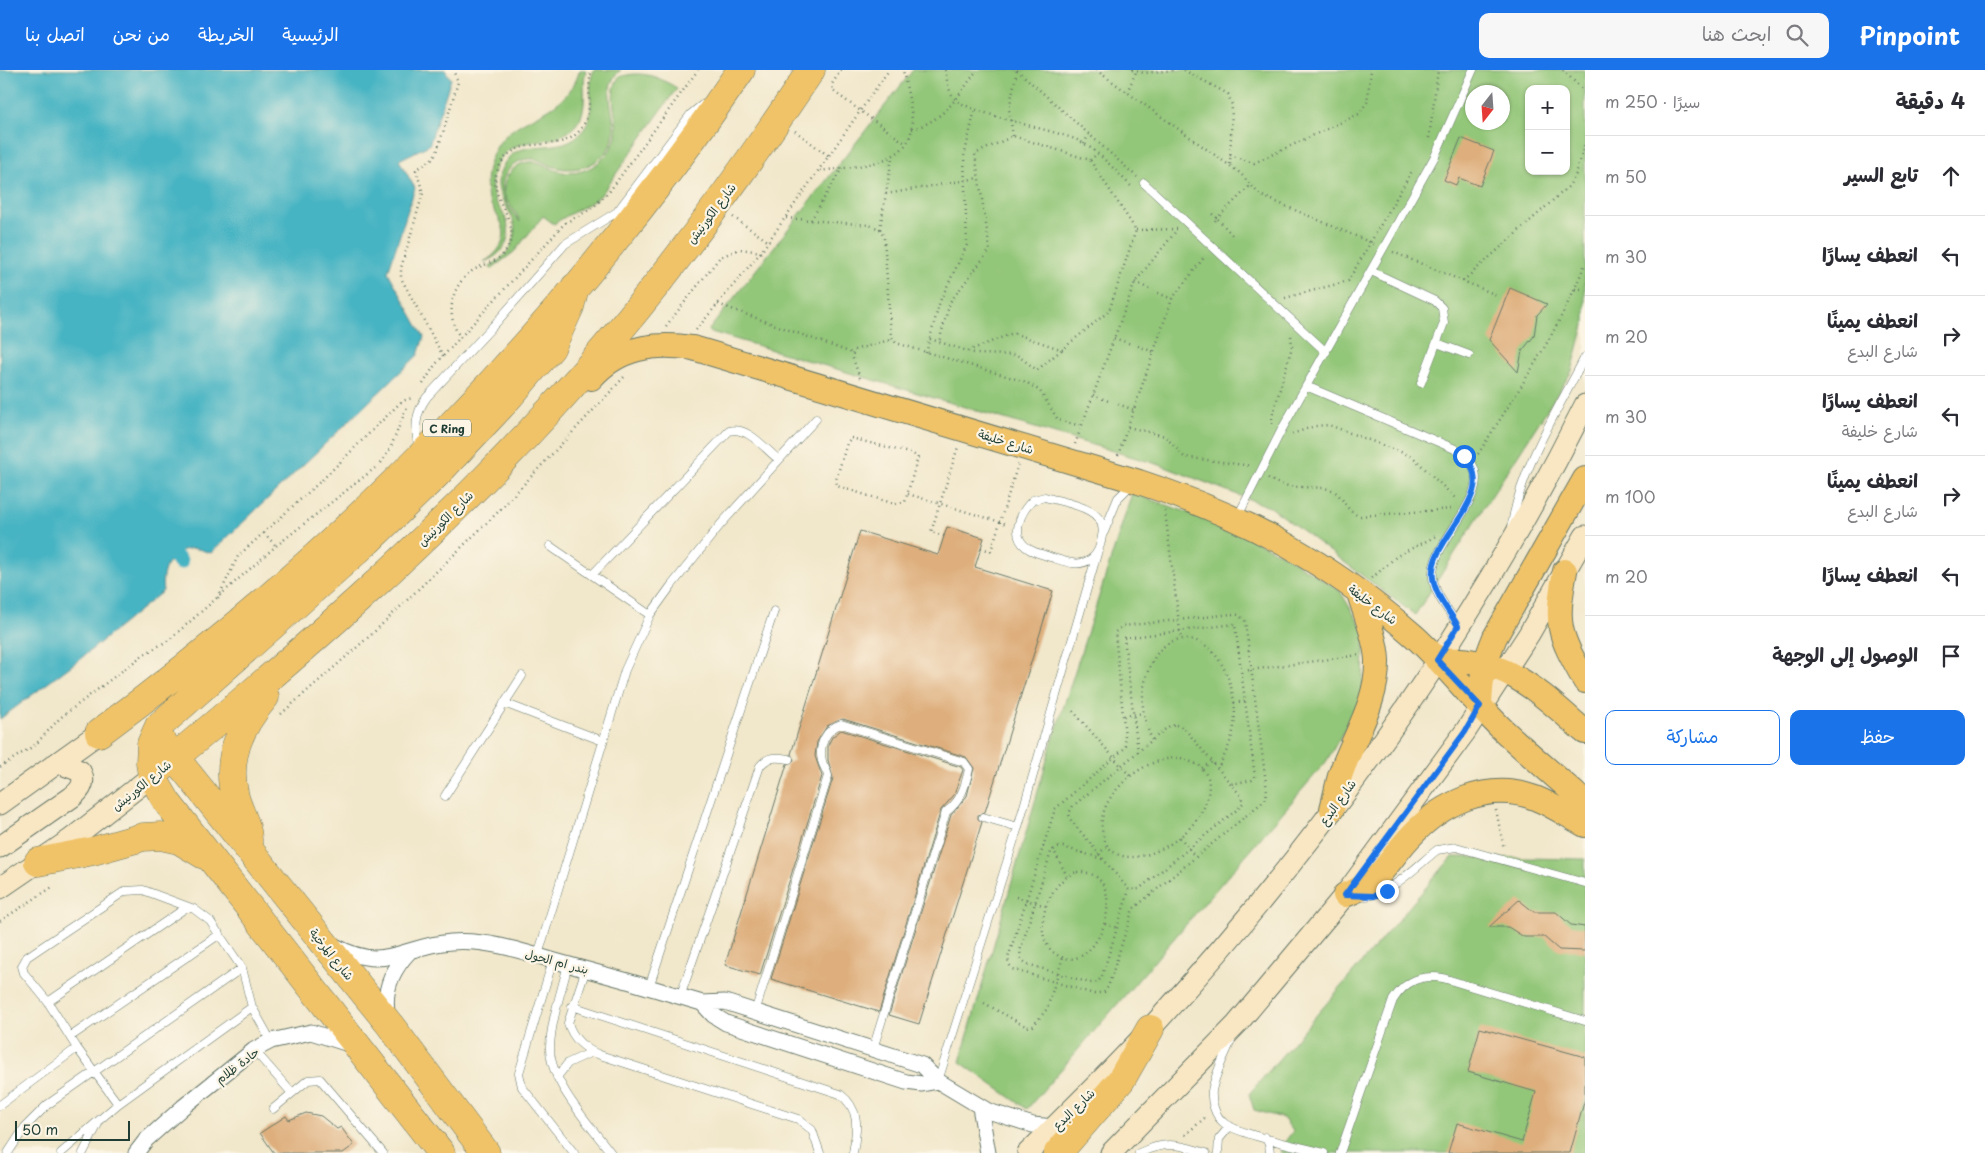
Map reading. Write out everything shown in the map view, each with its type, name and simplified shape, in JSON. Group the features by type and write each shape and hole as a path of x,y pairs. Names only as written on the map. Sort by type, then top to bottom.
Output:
{"highway":[{"name":"شارع الكورنيش","path":"152,776 289,663 404,560 551,410 663,277 717,205 811,70"},
{"name":"C Ring","path":"99,733 157,691 313,558 420,455 490,383 575,287 667,173 737,76"},
{"path":"442,1153 167,802 152,776 149,753 153,736 166,718 211,682 368,541 437,474 502,405 551,348 570,307 575,287"},
{"path":"248,850 247,833 231,776 235,745 247,720 279,680 289,663"},
{"path":"99,733 131,730 153,736"},
{"name":"شارع المرخية","path":"153,736 176,756 248,850 390,1025 486,1153"},
{"path":"38,862 93,851 143,837 161,836 178,840 212,860"},
{"path":"1056,1140 1121,1080 1150,1029"}],"main road":[{"name":"شارع خليفة","path":"551,410 573,396 600,367 623,353 650,346 678,346 707,351 964,428 1163,490 1237,518 1319,564 1416,638 1480,706 1585,803"},
{"name":"شارع البدع","path":"1150,1029 1231,937 1287,869 1332,809 1437,660 1510,542 1585,405"},
{"path":"1495,667 1506,618 1585,479"},
{"path":"1111,1153 1237,1024 1345,895 1465,732 1480,706 1481,677 1495,667 1530,634 1585,536"},
{"path":"1565,571 1559,603 1561,636 1585,681"},
{"path":"1332,809 1340,776 1361,730 1375,680 1377,658 1359,593"},
{"path":"1437,660 1466,659 1495,667 1530,684 1585,732"},
{"name":"C Ring","path":"0,804 99,733"},
{"path":"0,847 72,797 82,786 83,781 80,771 59,762"},
{"name":"شارع الكورنيش","path":"0,888 93,823 152,776"},
{"path":"1345,895 1375,880 1409,838 1440,810 1454,802 1479,794 1506,792 1534,798 1565,812 1585,826"},
{"name":"شارع البدع","path":"1028,1153 1056,1140"}],"street":[{"name":"بندر ام الحول","path":"318,937 342,950 365,959 386,958 450,942 471,942 561,962 702,1003 725,1002 922,1065 934,1074 938,1081 980,1107 1014,1120 1056,1140"},
{"path":"390,1025 386,1000 388,984 396,969 410,952"},
{"name":"بندر ام الحول","path":"702,1003 714,1015 726,1023 906,1082 922,1084 938,1081"},
{"name":"حادة ظلام","path":"136,1153 163,1124 254,1050 271,1041 311,1032 359,1048"},
{"path":"980,1107 988,1153"}],"lane":[{"path":"1237,518 1281,430 1442,141 1473,70"},
{"path":"420,455 416,423 419,409 426,397 495,324 561,247 573,237 602,223 617,212 691,114 737,76"},
{"path":"1144,183 1326,352"},
{"path":"1371,271 1439,304 1445,318 1437,343 1420,383"},
{"path":"1437,343 1469,355"},
{"path":"1510,542 1516,503 1528,470 1585,358"},
{"path":"1306,386 1454,449 1472,464 1475,482 1465,508 1437,558 1432,578 1435,587 1458,626"},
{"path":"538,956 625,670 650,615 721,524 816,419"},
{"path":"592,575 730,431 735,429 747,433 778,459"},
{"path":"938,1081 1018,828 1102,536 1118,498 1127,488 1138,482"},
{"path":"1097,554 1086,562 1074,564 1030,550 1019,538 1018,527 1021,516 1030,503 1038,498 1045,498 1091,511 1102,523 1102,536"},
{"path":"550,546 650,615"},
{"path":"649,987 774,611"},
{"path":"445,796 522,676"},
{"path":"504,703 603,740"},
{"path":"755,1012 828,776 822,761 822,748 825,736 832,727 841,724 964,762 969,769 961,798 946,812 873,1049"},
{"path":"680,997 760,766 765,760 773,757 789,759"},
{"path":"983,817 1018,828"},
{"path":"1345,895 1374,896 1387,891 1437,850 1456,847 1585,883"},
{"path":"118,1104 77,1048 48,1002 24,973 22,966 27,957 124,891 143,890 186,907 205,917 220,934 242,968 252,1007 271,1041"},
{"path":"48,1002 186,907"},
{"path":"70,1037 220,934"},
{"path":"561,962 550,1043 551,1058 557,1077 611,1153"},
{"path":"561,962 518,1073 522,1086 574,1153"},
{"path":"8,1153 25,1127 36,1116 242,968"},
{"path":"586,969 572,1006 568,1023 576,1040 592,1052 798,1119 816,1137 820,1153"},
{"path":"1340,1153 1393,1000 1405,985 1414,980 1433,976 1443,978 1585,1021"},
{"path":"572,1006 840,1094 852,1106 857,1118 853,1153"},
{"path":"61,1153 78,1136 99,1122 118,1104 252,1007"},
{"path":"1237,1024 1214,1083 1212,1092 1214,1109 1223,1122 1230,1126 1324,1153"},
{"path":"0,1105 77,1048"},
{"path":"254,1050 291,1092"},
{"path":"557,1077 568,1063 592,1052"},
{"path":"273,1109 291,1092 312,1078 320,1080 383,1153"},
{"path":"82,1153 99,1122"},
{"path":"1218,1153 1219,1140 1230,1126"},
{"path":"1265,1137 1270,1144 1270,1153"},
{"path":"1139,1153 1165,1144 1175,1144 1206,1153"}],"path":[{"path":"444,356 402,278 401,268 423,193 416,170 431,160 437,152 458,82 453,70"},
{"path":"461,338 456,331 451,314 454,294 464,278 480,267 496,260 510,243 509,220 500,206 495,190 500,164 505,157 519,147 564,142 579,131 588,114 587,88 592,70"},
{"path":"420,388 428,373 565,224 591,209 609,192 698,70"},
{"path":"841,70 832,84 833,91 905,143"},
{"path":"691,336 769,242 889,70"},
{"path":"903,70 912,129 905,143 892,158 880,229 884,238 893,339 901,345 1034,386 1058,420 1081,426"},
{"path":"945,70 951,94 955,100 975,109 1084,144 1133,188"},
{"path":"912,129 935,121 955,100 978,70"},
{"path":"1013,136 1009,119 1010,99 1017,70 1090,132 1144,183"},
{"path":"1096,70 1240,173 1250,186 1269,201 1499,296"},
{"path":"1127,92 1134,71 1175,70"},
{"path":"1184,70 1228,94 1232,105 1230,166"},
{"path":"1230,155 1254,163 1359,114 1367,102 1371,70"},
{"path":"1429,140 1438,70"},
{"path":"1563,70 1585,92"},
{"path":"926,352 940,301 967,246 964,157 975,109"},
{"path":"779,118 830,157"},
{"path":"1084,144 1090,132"},
{"path":"939,342 950,302 990,250 975,154 1013,136 1090,160 1136,230"},
{"path":"1463,280 1569,186 1576,174 1585,143"},
{"path":"1090,160 1097,154"},
{"path":"819,171 892,158"},
{"path":"1272,302 1348,281 1415,165"},
{"path":"811,220 842,168"},
{"path":"886,194 978,178"},
{"path":"1216,220 1250,186"},
{"path":"717,205 769,242"},
{"path":"1212,214 1233,236"},
{"path":"786,218 869,225 880,229"},
{"path":"1073,448 1134,282 1184,221"},
{"path":"1170,222 1182,234"},
{"path":"1136,230 1177,229"},
{"path":"930,339 977,354 1017,356 1037,370 1109,311 1136,230"},
{"path":"666,325 720,257 740,249 761,252"},
{"path":"1199,250 1212,262"},
{"path":"1116,461 1172,299 1205,256"},
{"path":"1472,464 1542,354 1575,289 1585,264"},
{"path":"1134,282 1149,289"},
{"path":"1575,289 1585,289"},
{"path":"1158,293 1172,299"},
{"path":"718,304 852,353"},
{"path":"968,351 1013,333 1063,350"},
{"path":"1290,334 1293,340 1292,347 1271,420 1281,430 1291,434 1314,426 1329,425 1406,454 1415,459 1465,508"},
{"path":"1113,338 1131,344"},
{"path":"852,353 862,346 893,339"},
{"path":"1138,346 1154,352"},
{"path":"852,353 863,384"},
{"path":"0,767 35,745 60,718 143,655 169,640 276,546 335,502 382,462 390,449 412,398 417,393"},
{"path":"275,718 372,634 498,513 611,393"},
{"path":"1092,395 1111,402"},
{"path":"217,599 235,559 402,401 412,398"},
{"path":"1118,404 1134,410"},
{"path":"1128,427 1165,436 1184,457 1245,464 1260,471 1278,484 1333,491 1341,497 1350,511 1360,516 1465,508"},
{"path":"944,536 931,532 964,428"},
{"path":"858,438 916,455 918,460 908,494 905,502 899,505 839,488 836,480 849,440 858,438"},
{"path":"981,548 991,551 1024,447"},
{"path":"1163,490 1181,639"},
{"path":"908,494 1018,527"},
{"path":"1359,593 1397,556 1422,541 1452,532"},
{"path":"264,533 276,546"},
{"path":"1232,614 1240,615 1245,621 1266,798 1133,910 1108,987 1104,992 1094,994 1015,970 1009,964 1008,958 1055,809 1063,800 1124,750 1127,743 1114,639 1115,632 1124,626 1179,620 1232,614"},
{"path":"1138,752 1124,638 1235,624 1255,776 1252,780 1231,784"},
{"path":"1152,740 1144,713 1145,682 1156,655 1166,644 1181,639 1202,643 1216,657 1228,680 1234,703 1235,725 1232,737 1218,768"},
{"path":"1242,671 1368,654"},
{"path":"1234,703 1246,701"},
{"path":"1073,711 1130,776"},
{"path":"1124,716 1144,713"},
{"path":"1169,726 1180,726 1241,796 1241,806 1139,888 1129,890 1070,819 1069,813 1073,806 1169,726"},
{"path":"1173,758 1189,760 1202,768 1209,782 1205,804 1195,822 1180,837 1162,850 1142,856 1125,856 1108,846 1102,830 1104,812 1116,790 1130,776 1148,765 1173,758"},
{"path":"1202,768 1212,762"},
{"path":"1494,801 1507,861"},
{"path":"1180,837 1195,857"},
{"path":"1098,854 1108,846"},
{"path":"1053,850 1063,847 1103,859"},
{"path":"1053,850 1020,952 1021,959 1027,964 1090,983 1098,982 1102,976 1129,890"},
{"path":"1053,850 1067,876"},
{"path":"1083,872 1099,879 1106,893 1105,924 1096,941 1083,955 1076,958 1063,957 1052,951 1045,938 1043,922 1046,906 1053,892 1067,876 1083,872"},
{"path":"0,920 54,886"},
{"path":"1016,897 1046,906"},
{"path":"1105,924 1117,928"},
{"path":"984,1002 1027,1027 1033,1026 1047,1009 1063,957"},
{"path":"1175,1144 1214,1109"}],"green space":[{"path":"580,70 586,70 583,110 578,122 569,131 558,137 522,144 510,149 501,157 494,171 492,187 496,203 505,217 508,232 507,239 501,251 483,262 501,246 504,234 501,222 489,201 486,189 490,161 498,144 509,132 561,100 572,88"},
{"path":"594,70 621,70 613,80 610,91 614,127 613,139 607,151 590,165 568,169 557,168 534,159 527,159 510,168 503,179 503,193 508,205 520,222 504,193 505,181 508,175 517,166 528,162 540,163 555,170 569,173 583,171 596,165 613,145 616,135 613,96 619,77 635,74 649,75 677,88 601,195 554,224 543,216 514,252 491,269 490,266 496,263 510,248 515,234 513,220 499,191 498,185 501,170 508,158 517,151 563,143 574,138 584,129 590,114 591,85"},
{"path":"913,70 1585,70 1585,321 1572,371 1415,615 1272,508 1160,465 708,331"},
{"path":"1132,493 1221,524 1285,556 1340,591 1365,633 1362,699 1326,762 1027,1109 960,1062 1050,749"},
{"path":"1452,857 1585,859 1585,1153 1281,1153 1284,1143 1293,1131 1283,1118 1254,1110 1249,1094"}],"water":[{"path":"0,70 445,70 451,79 429,145 399,160 415,188 388,272 424,337 418,355 211,553 191,549 175,554 164,571 163,591 80,659 0,719"}],"building":[{"path":"1461,138 1494,151 1480,186 1459,178 1456,185 1444,180"},
{"path":"1510,288 1547,304 1537,315 1534,336 1522,351 1518,372 1489,340"},
{"path":"947,527 984,538 975,567 1053,591 985,812 978,815 978,819 982,822 919,1024 889,1015 951,815 967,796 974,768 966,757 843,719 827,726 817,742 815,756 822,776 760,975 725,965 787,764 794,760 791,754 860,531 938,555"},
{"path":"841,730 961,767 963,770 954,795 941,810 879,1012 771,979 833,778 828,760 828,745 832,737"},
{"path":"1519,900 1534,912 1556,912 1571,925 1585,927 1585,951 1559,950 1544,937 1524,937 1508,927 1489,927"},
{"path":"1480,1028 1585,1057 1585,1099 1570,1153 1448,1153 1457,1123 1522,1142 1536,1092 1468,1072"},
{"path":"306,1113 321,1116 337,1129 341,1127 354,1145 343,1153 274,1153 260,1133 286,1116 289,1120"}],"waterway":[{"path":"174,555 180,562"}],"route":[{"path":"1387,891 1374,896 1345,895 1465,732 1480,706 1437,660 1458,626 1435,587 1432,578 1437,558 1473,491 1475,473 1472,464 1464,456"}]}
